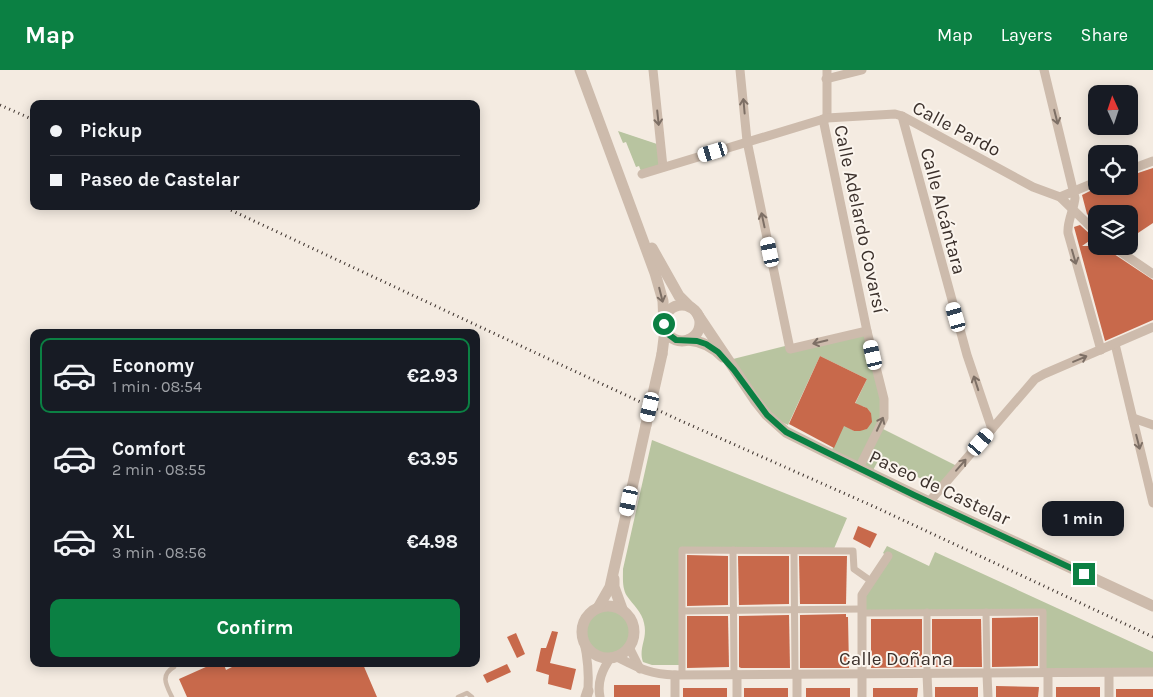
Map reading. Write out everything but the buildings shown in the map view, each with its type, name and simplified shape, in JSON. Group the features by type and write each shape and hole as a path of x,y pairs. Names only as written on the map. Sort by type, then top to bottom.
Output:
{"street":[{"path":"580,70 655,272 663,301 665,327 672,338 685,341"},
{"path":"653,70 663,168"},
{"path":"740,70 747,141 790,349 867,331"},
{"path":"826,74 862,70"},
{"path":"1044,70 1074,190 1074,210 1067,225 1068,233 1100,350"},
{"name":"Calle Adelardo Covarsí","path":"826,74 825,118 867,331 883,391 885,409 884,418 859,468"},
{"name":"Calle Pardo","path":"642,174 825,118 887,113 902,116 1033,187 1060,197 1088,224"},
{"name":"Calle Alcántara","path":"902,116 964,346 992,429"},
{"path":"1138,167 1153,161"},
{"path":"1060,197 1088,185"},
{"path":"634,216 679,296 698,315 700,327 693,337 662,354"},
{"path":"1125,255 1153,274"},
{"path":"587,694 588,658 582,634 586,618 598,608 610,587 614,572 662,354 665,318 672,308 684,305 690,307"},
{"name":"Paseo de Castelar","path":"698,315 724,351 734,370"},
{"path":"929,502 1035,379 1153,327"},
{"name":"Paseo de Castelar","path":"685,341 697,341 706,344 718,352 734,370 767,415 786,432 929,502 1153,606"},
{"path":"1115,344 1153,503"},
{"path":"1132,418 1153,425"},
{"path":"675,697 679,675 682,550 853,551 854,569 871,581"},
{"path":"733,550 737,697"},
{"path":"794,550 797,697"},
{"path":"862,697 862,595 888,556"},
{"path":"587,694 600,663 626,651 634,637 632,621 622,609 614,587 614,572"},
{"path":"598,608 606,606 622,609"},
{"path":"682,611 1043,612 1048,697"},
{"path":"927,612 928,697"},
{"path":"986,612 988,697"},
{"path":"584,642 595,654 611,657"},
{"path":"629,647 640,669"},
{"path":"600,697 598,685 611,657"},
{"name":"Calle Doñana","path":"611,657 657,675 1153,672"},
{"path":"1109,673 1109,697"}],"lane":[{"path":"172,697 165,682 165,676 168,670 174,667"},
{"path":"458,697 467,693 472,697"}],"green space":[{"path":"618,131 660,145 663,167 642,174 639,166 636,167 626,142 623,143"},
{"path":"867,331 884,399 879,427 959,467 941,488 879,459 871,474 830,454 845,422 854,431 867,429 871,413 864,407 854,406 867,379 820,356 788,425 767,415 729,360 789,345"},
{"path":"652,440 847,518 833,551 682,550 681,665 652,665 643,662 642,652 645,629 643,619 625,593 624,586 623,569"},
{"path":"887,546 929,566 935,552 1153,652 1153,672 1043,673 1043,612 862,613 862,595 887,556 883,553"},
{"path":"608,608 621,612 627,618 631,631 627,644 621,650 608,654 595,650 589,644 585,631 589,618 595,612"}],"railway":[{"path":"0,105 30,118"},
{"path":"231,210 679,420 875,507 1153,637"}],"route":[{"path":"664,324 665,330 672,338 682,341 697,341 706,344 718,352 734,370 767,415 786,432 914,495 1084,574"}]}
